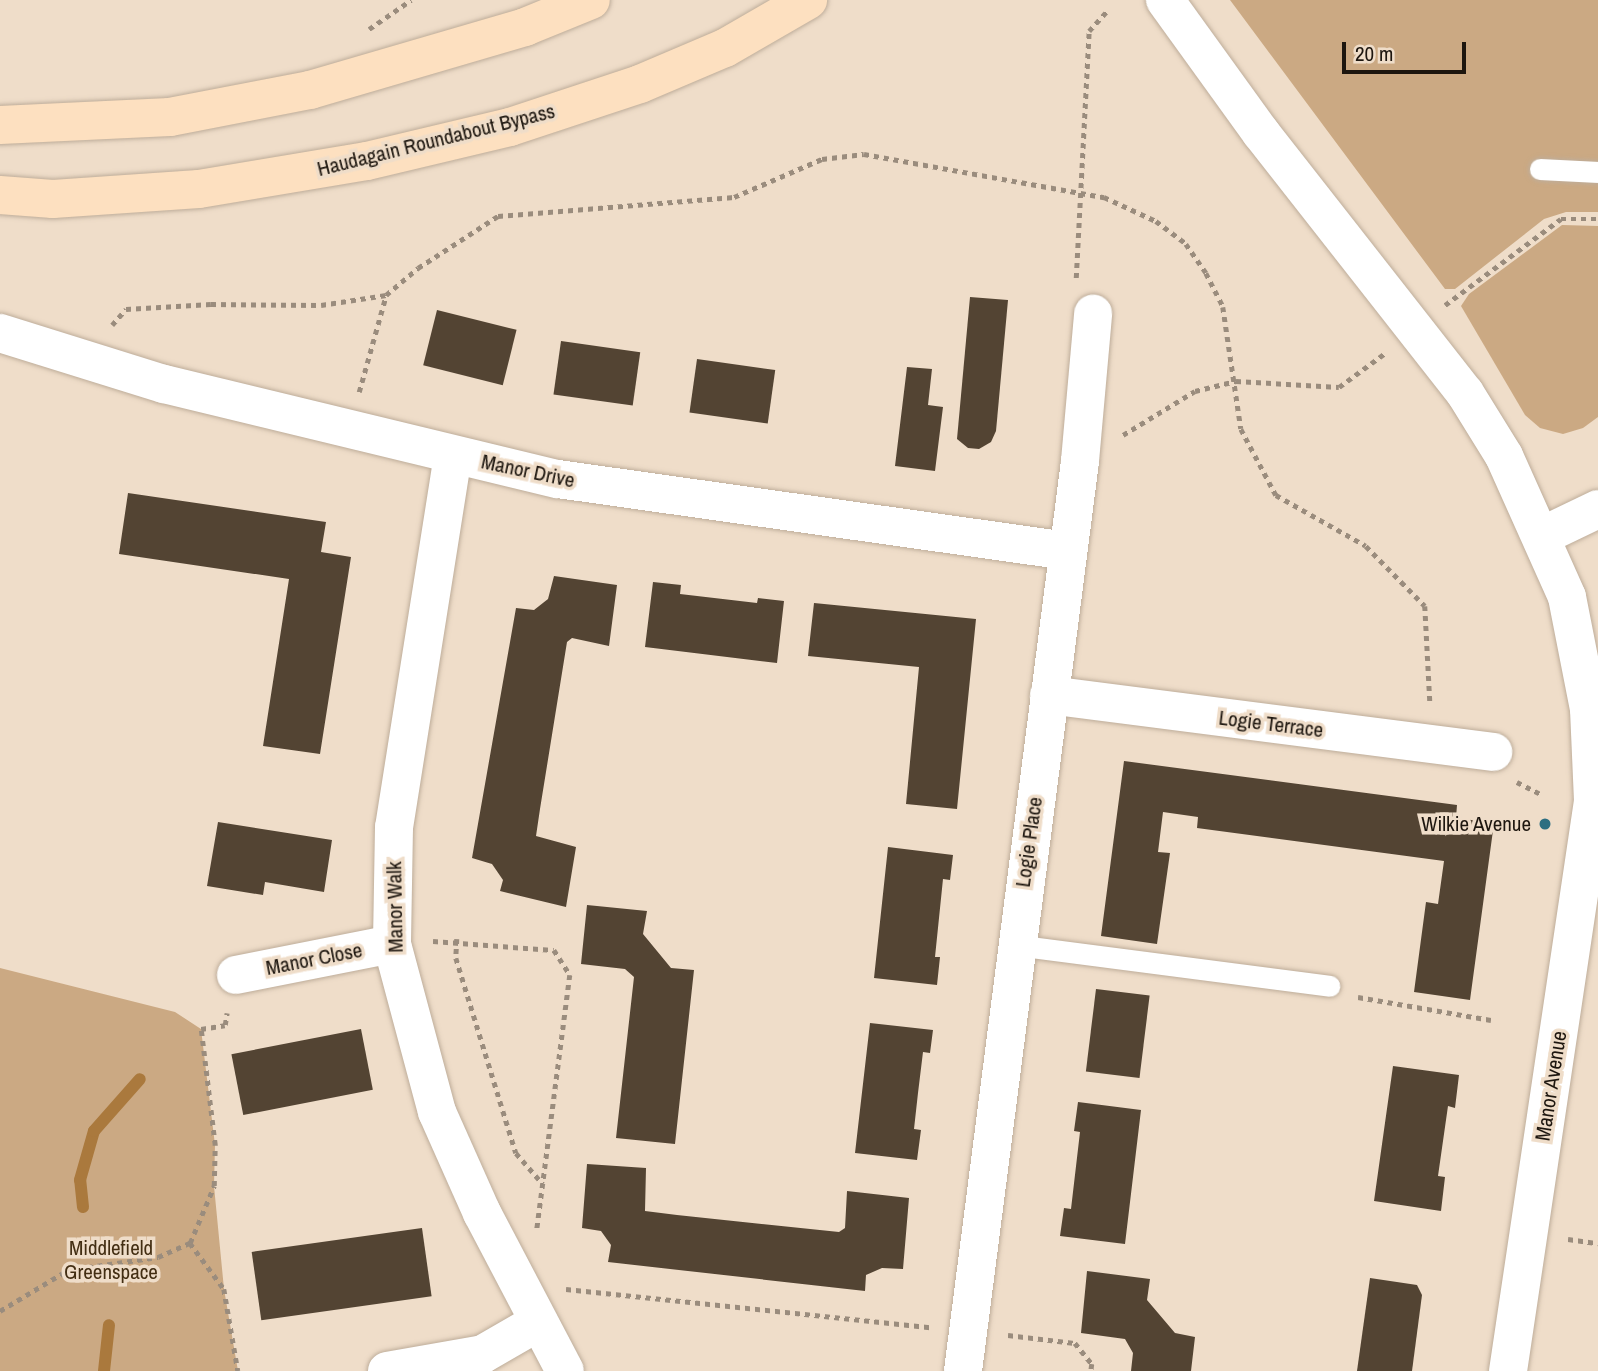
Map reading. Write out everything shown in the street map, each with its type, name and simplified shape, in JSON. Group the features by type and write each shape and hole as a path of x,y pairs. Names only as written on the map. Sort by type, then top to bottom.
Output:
{"main road":[{"path":"0,125 170,117 310,90 513,31 591,0"},
{"name":"Haudagain Roundabout Bypass","path":"0,195 53,199 199,190 367,161 497,130 640,84 725,48 808,0"}],"street":[{"name":"Manor Avenue","path":"1165,0 1262,133 1417,326 1504,456 1567,597 1589,709 1593,802 1508,1371"},
{"name":"Logie Place","path":"963,1371 1015,945 1080,461 1093,314"},
{"name":"Manor Drive","path":"0,333 96,364 348,431 453,455 643,493 1068,551"},
{"name":"Manor Walk","path":"453,455 394,827 392,944 437,1112 537,1323 565,1371"},
{"path":"1542,536 1598,509"},
{"name":"Logie Terrace","path":"1049,695 1493,752"},
{"name":"Manor Close","path":"236,975 392,944"},
{"path":"387,1371 483,1354 537,1323"}],"lane":[{"path":"1541,169 1598,172"},
{"path":"1015,945 1329,986"}],"path":[{"path":"1093,314 1075,297 1079,191 1089,32 1107,11"},
{"path":"96,364 104,336 125,309 211,304 321,305 386,295 418,268 499,216 734,197 822,159 864,154 1079,191 1156,221 1186,244 1223,307 1241,429 1276,495 1366,546 1425,606 1431,709"},
{"path":"1080,461 1195,391 1236,381 1339,387 1561,219 1598,219"},
{"path":"348,431 386,295"},
{"path":"457,939 456,958 516,1153 544,1185"},
{"path":"392,944 457,939 554,950 570,975 538,1229 518,1284 1074,1343 1092,1364 1091,1371"},
{"path":"0,1311 68,1270 158,1257 190,1243 214,1186 215,1145 201,1029 225,1025 236,975"},
{"path":"1329,986 1341,994 1491,1020"},
{"path":"190,1243 224,1289 238,1371"}],"green space":[{"path":"1230,0 1598,0 1598,212 1566,212 1544,219 1455,289 1445,289"},
{"path":"1562,225 1598,226 1598,417 1583,428 1563,434 1540,428 1525,415 1461,306 1469,294"},
{"name":"Middlefield Greenspace","path":"0,968 175,1012 201,1029 215,1145 214,1186 224,1289 238,1371 0,1371"}],"building":[{"path":"970,297 1008,300 996,431 991,442 979,449 968,448 957,439"},
{"path":"437,310 517,330 503,385 423,365"},
{"path":"561,341 640,352 633,406 553,394"},
{"path":"697,359 775,370 768,423 689,412"},
{"path":"907,367 932,369 928,405 943,407 935,471 895,466"},
{"path":"128,493 326,522 321,552 351,557 320,754 263,746 289,579 119,554"},
{"path":"554,576 617,585 609,646 572,638 567,642 540,809 536,836 576,847 566,907 500,891 503,880 492,864 472,858 516,608 534,610 548,599"},
{"path":"653,582 681,585 680,594 757,603 758,598 784,601 777,663 645,647"},
{"path":"814,603 976,619 957,809 906,804 919,667 808,656"},
{"path":"1124,761 1457,805 1456,818 1494,823 1470,1000 1414,992 1426,902 1438,904 1444,861 1197,828 1198,817 1163,812 1158,852 1170,853 1157,944 1101,936"},
{"path":"218,822 332,840 324,892 265,882 263,895 207,886"},
{"path":"888,847 953,855 950,880 943,879 935,957 940,957 937,985 874,978"},
{"path":"587,905 647,911 643,934 671,968 694,970 675,1144 616,1138 634,977 625,969 581,964"},
{"path":"1096,989 1150,996 1139,1078 1086,1071"},
{"path":"870,1023 933,1030 930,1053 923,1052 914,1129 921,1130 917,1160 855,1153"},
{"path":"361,1029 373,1090 243,1115 231,1054"},
{"path":"1393,1066 1459,1075 1455,1108 1448,1106 1438,1176 1445,1177 1441,1211 1374,1201"},
{"path":"1078,1102 1141,1110 1125,1244 1060,1236 1064,1208 1071,1209 1080,1132 1074,1131"},
{"path":"587,1164 646,1168 645,1211 677,1215 839,1232 845,1228 847,1191 909,1198 903,1269 882,1268 866,1275 865,1291 608,1262 611,1245 601,1231 582,1228"},
{"path":"422,1228 432,1296 261,1320 252,1252"},
{"path":"1087,1271 1150,1279 1147,1300 1175,1333 1195,1337 1191,1371 1131,1371 1133,1353 1125,1339 1081,1333"},
{"path":"1370,1278 1417,1285 1422,1295 1412,1371 1357,1371"}],"waterway":[{"path":"83,1207 80,1180 94,1131 140,1079"},
{"path":"104,1371 109,1325"}],"place":[{"name":"Wilkie Avenue","path":"1545,824"}]}
